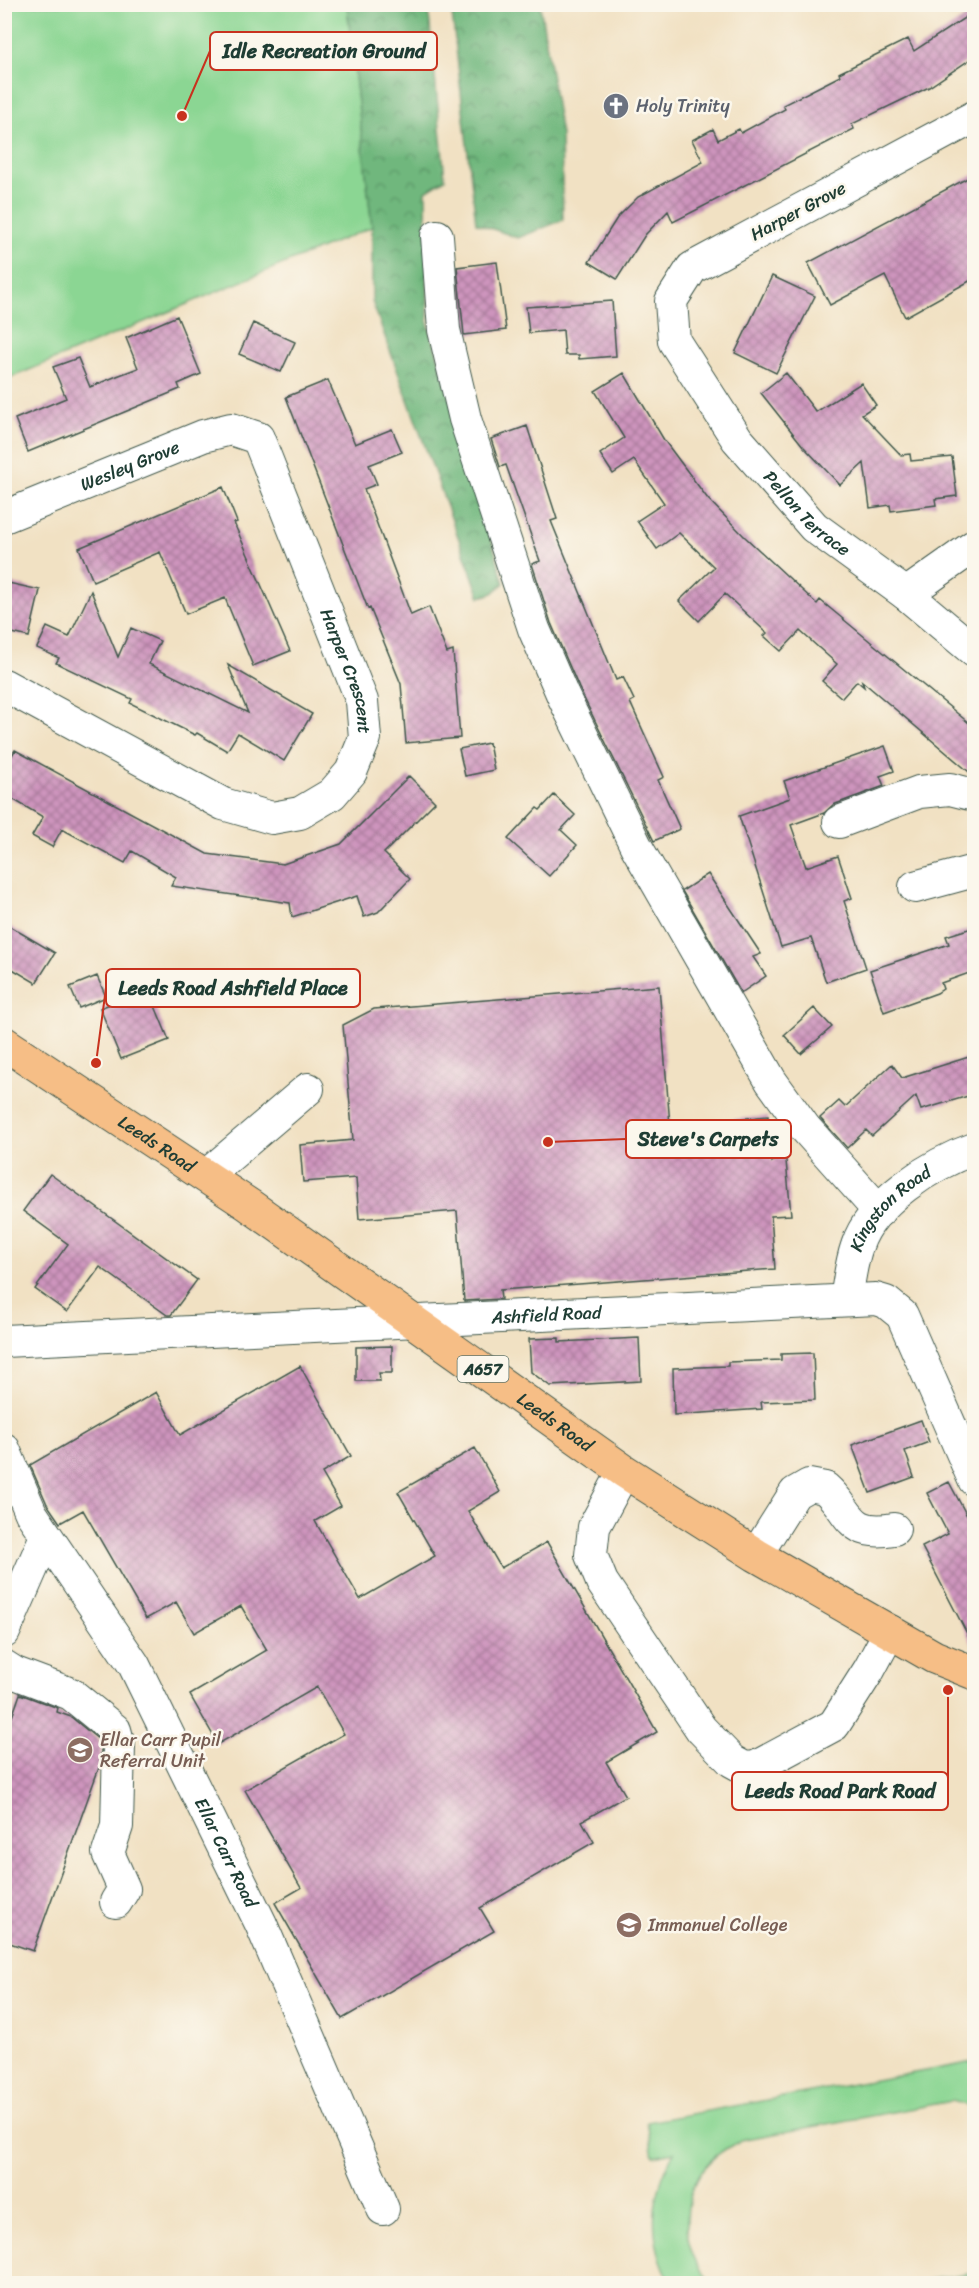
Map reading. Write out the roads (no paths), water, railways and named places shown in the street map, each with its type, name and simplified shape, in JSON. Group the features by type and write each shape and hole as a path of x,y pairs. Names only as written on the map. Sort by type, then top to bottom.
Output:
{"main road":[{"name":"Leeds Road","path":"4,1043 206,1176 417,1321 624,1471 756,1555 934,1657 975,1673"}],"street":[{"name":"Harper Grove","path":"674,341 671,301 692,268 975,117"},
{"path":"437,236 444,330 465,419 530,618 563,696 636,846 771,1081 805,1128 879,1211"},
{"name":"Pellon Terrace","path":"674,341 737,439 814,527 906,594 975,651"},
{"name":"Wesley Grove","path":"4,517 203,436 231,429 258,438"},
{"name":"Harper Crescent","path":"4,685 223,804 272,818 300,813 332,794 351,772 365,738 362,701 258,438"},
{"path":"906,594 975,546"},
{"path":"839,822 919,792 950,789 975,795"},
{"path":"915,887 975,871"},
{"path":"206,1176 308,1089"},
{"name":"Kingston Road","path":"846,1300 857,1244 890,1198 928,1172 972,1154"},
{"name":"Ashfield Road","path":"4,1341 846,1300 886,1302 902,1315 975,1480"},
{"name":"Ellar Carr Road","path":"4,1449 31,1513 134,1665 261,1924 383,2209"},
{"path":"624,1471 594,1527 591,1555 602,1582 701,1729 732,1761 743,1767 754,1768 834,1725 869,1670 890,1631"},
{"path":"756,1555 795,1493 809,1485 825,1488 854,1524 880,1531 894,1529"},
{"path":"4,1632 46,1536"},
{"path":"4,1666 15,1673 71,1694 115,1730 119,1745 117,1826 108,1853 124,1890 116,1902"}],"place":[{"name":"Holy Trinity","path":"616,106"},
{"name":"Idle Recreation Ground","path":"182,116"},
{"name":"Leeds Road Ashfield Place","path":"96,1063"},
{"name":"Steve's Carpets","path":"548,1142"},
{"name":"Leeds Road Park Road","path":"948,1690"},
{"name":"Ellar Carr Pupil Referral Unit","path":"80,1750"},
{"name":"Immanuel College","path":"629,1925"}]}
